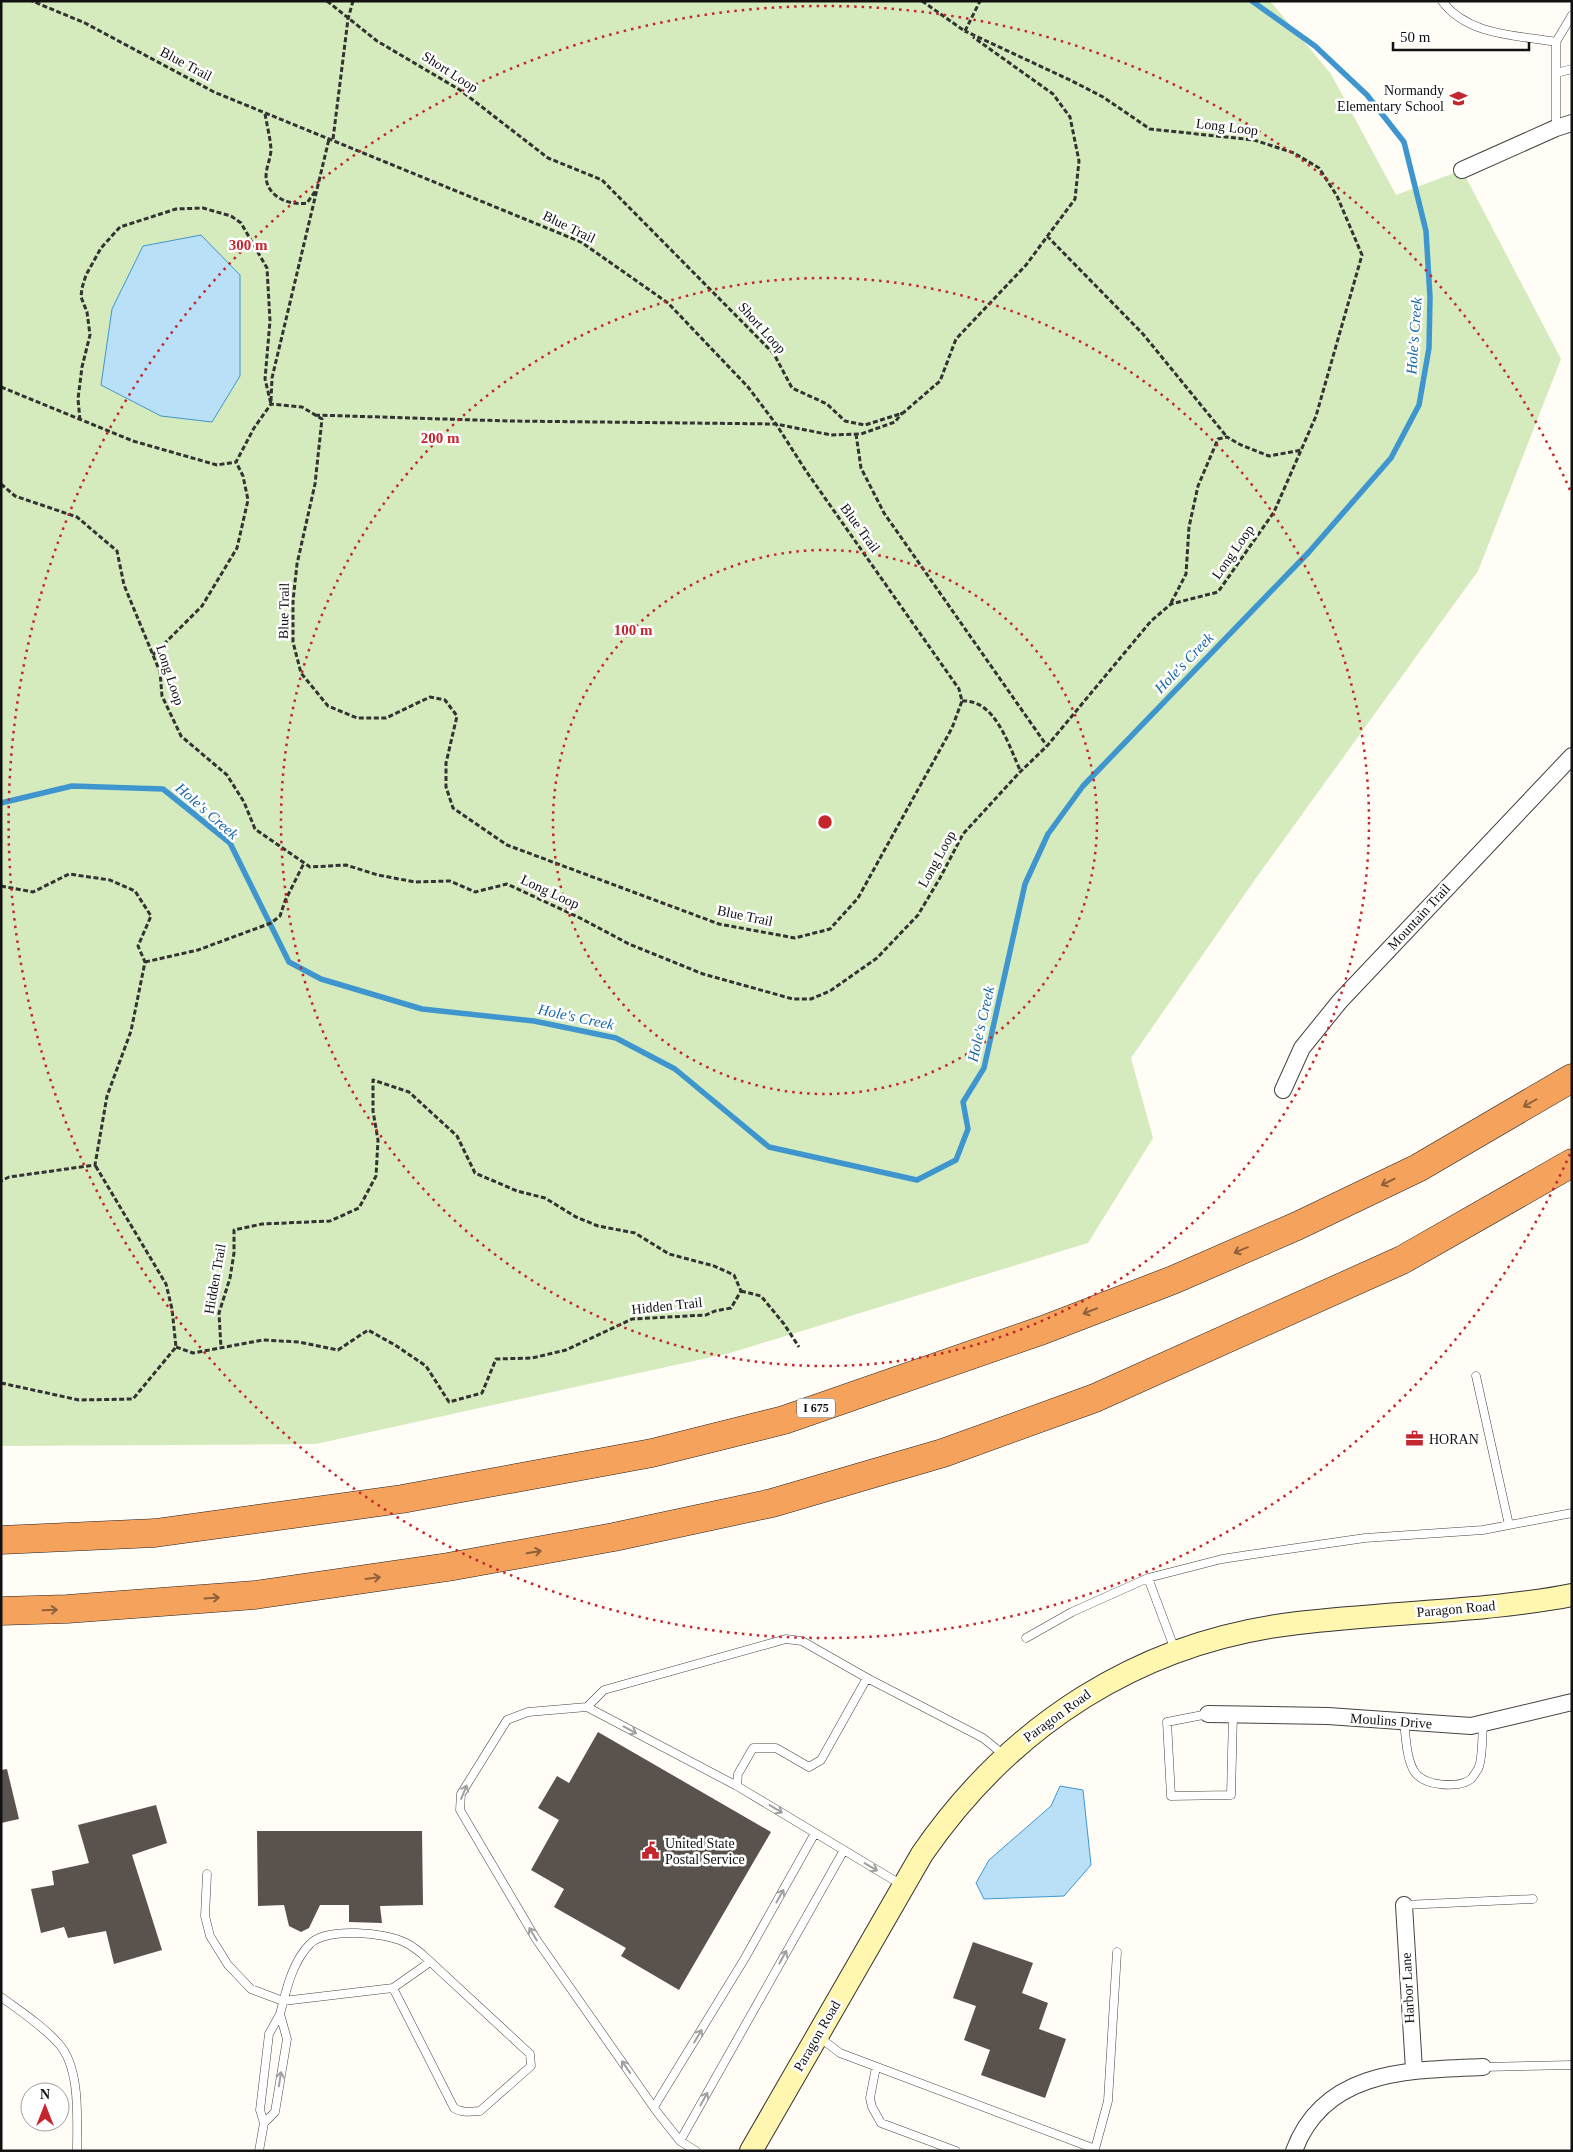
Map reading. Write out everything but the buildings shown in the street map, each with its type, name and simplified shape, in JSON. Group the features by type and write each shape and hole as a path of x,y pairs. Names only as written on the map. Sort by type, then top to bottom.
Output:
{"highway":[{"name":"I 675","path":"1,1540 155,1533 402,1499 652,1453 784,1420 1052,1326 1173,1280 1297,1226 1418,1168 1572,1078"},
{"path":"1,1611 67,1609 255,1595 448,1567 614,1537 772,1503 943,1453 1095,1398 1402,1260 1572,1163"}],"street":[{"path":"1462,170 1564,125"},
{"name":"Mountain Trail","path":"1283,1090 1302,1048 1340,1001 1572,756"},
{"name":"Paragon Road","path":"751,2151 934,1837 963,1800 1005,1755 1066,1708 1099,1686 1132,1669 1203,1642 1238,1632 1297,1623 1497,1606 1572,1595"},
{"name":"Moulins Drive","path":"1208,1714 1328,1716 1471,1726 1572,1702"},
{"name":"Harbor Lane","path":"1404,1906 1414,2070"},
{"path":"1294,2151 1299,2137 1310,2120 1324,2106 1343,2092 1362,2082 1414,2070 1483,2067"}],"lane":[{"path":"1442,1 1450,11 1476,27 1496,33 1556,42"},
{"path":"1564,125 1556,73 1556,42 1572,15"},
{"path":"1556,73 1572,69"},
{"path":"1476,1376 1509,1525"},
{"path":"1026,1638 1072,1612 1148,1578 1222,1559 1354,1539 1483,1530 1572,1513"},
{"path":"1148,1578 1176,1652"},
{"path":"587,1707 604,1690 786,1639 802,1641 867,1678 983,1738 1005,1755"},
{"path":"737,1786 738,1774 754,1748 776,1748 809,1768 821,1760 867,1678"},
{"path":"696,2151 680,2141 654,2107 536,1939 460,1810 461,1794 507,1720 528,1712 587,1707 737,1786 904,1886"},
{"path":"1208,1714 1167,1722 1171,1796 1231,1795 1233,1714"},
{"path":"1404,1722 1408,1750 1414,1772 1426,1781 1440,1784 1460,1784 1471,1779 1479,1767 1483,1723"},
{"path":"654,2107 745,1958 815,1833"},
{"path":"680,2141 844,1850"},
{"path":"207,1874 205,1916 210,1936 228,1965 252,1989 283,2002 393,1988 430,1962"},
{"path":"1404,1906 1533,1898"},
{"path":"259,2151 264,2123 260,2110 270,2034 280,2014 296,1965 310,1944 321,1936 335,1934 380,1934 406,1942 530,2054 531,2066 480,2111 469,2113 454,2108 393,1988"},
{"path":"817,2036 840,2054 1095,2150 1108,2102 1117,1952"},
{"path":"1,1997 59,2044 68,2058 78,2113 77,2151"},
{"path":"264,2123 275,2112 286,2039 280,2014"},
{"path":"1483,2067 1572,2065"},
{"path":"876,2067 870,2098 876,2117 882,2123 956,2151"}],"path":[{"name":"Blue Trail","path":"32,1 85,23 214,92 581,242 668,303 748,387 776,424 806,471 934,652 959,689 962,701 952,728 858,898 830,928 795,938 719,924 507,846 452,808 446,787 446,763 457,716 445,700 430,697 386,718 357,718 328,706 302,673 293,642 293,600 297,564 316,484 319,456 322,419 315,415"},
{"name":"Short Loop","path":"327,1 377,41 460,90 548,158 602,180 774,354 792,388 827,404 845,421 865,425 903,413 940,381 956,339 1026,265 1076,199 1080,161 1070,117 1053,94 965,31"},
{"path":"236,462 254,428 271,404 272,378 331,139 348,19 353,1"},
{"path":"922,1 965,31 980,1"},
{"name":"Long Loop","path":"1,484 15,496 77,517 117,551 124,585 160,672 162,696 181,736 227,775 244,802 255,830 310,867 346,865 378,875 415,882 450,881 475,892 507,884 580,918 629,944 703,974 793,1000 811,999 830,991 877,958 918,915 963,834 1047,746 1151,621 1171,604 1218,592 1274,512 1302,450 1316,416 1362,255 1336,196 1318,168 1294,153 1254,140 1150,128 1103,97 965,31"},
{"path":"264,113 271,151 266,178 271,192 278,198 300,205 307,203 318,186"},
{"path":"80,420 79,391 82,367 90,335 87,312 81,297 86,275 101,248 120,227 176,209 203,208 231,216 241,223 267,268 270,322 265,380 271,404"},
{"path":"1048,236 1143,334 1228,437 1241,445 1269,456 1302,450"},
{"path":"1,387 133,441 217,465 236,462"},
{"path":"271,404 302,407 315,415 508,421 776,424 830,435 856,434 894,422 903,413"},
{"path":"856,434 861,468 884,513 1047,746"},
{"path":"1171,604 1186,574 1189,527 1198,486 1218,439 1228,437"},
{"path":"153,655 202,606 237,548 248,500 243,476 236,462"},
{"path":"962,701 973,700 989,710 1003,733 1021,772"},
{"path":"146,962 198,950 271,923 280,916 285,901 304,863"},
{"path":"1,886 33,892 69,874 110,880 134,891 151,916 138,946 146,962 132,1031 107,1096 95,1165 166,1284 172,1309 176,1347 133,1399 79,1400 1,1383"},
{"name":"Hidden Trail","path":"176,1347 193,1353 221,1348 263,1340 299,1342 338,1350 368,1330 426,1366 448,1402 482,1393 496,1359 532,1358 566,1350 632,1319 706,1315 731,1308 741,1291 734,1275 714,1266 669,1254 635,1233 598,1226 576,1217 545,1198 517,1191 475,1173 457,1136 409,1092 373,1080 373,1111 378,1149 376,1176 359,1208 330,1221 262,1224 234,1230 234,1253 230,1278 219,1313 221,1348"},
{"path":"1,1181 9,1177 95,1165"},
{"path":"741,1291 761,1296 784,1324 799,1347"}],"green space":[{"path":"1,1 1270,1 1331,74 1396,195 1462,170 1561,359 1478,571 1256,878 1131,1058 1153,1138 1088,1243 730,1353 316,1444 1,1446"}],"water":[{"path":"201,235 240,275 240,376 212,422 161,416 101,385 112,309 143,246"},
{"path":"1060,1786 1083,1790 1091,1865 1064,1896 984,1899 976,1883 989,1860 1051,1806"}],"waterway":[{"name":"Hole's Creek","path":"1,803 72,786 163,789 230,843 289,962 321,979 422,1009 534,1021 616,1038 675,1069 769,1147 917,1180 956,1160 968,1129 963,1102 984,1068 1025,884 1048,834 1083,786 1309,552 1391,458 1419,405 1429,348 1430,297 1426,231 1404,142 1367,95 1315,46 1252,1"}],"place":[{"name":"Normandy Elementary School","path":"1458,98"},
{"name":"HORAN","path":"1415,1439"},
{"name":"United State Postal Service","path":"651,1851"}]}
